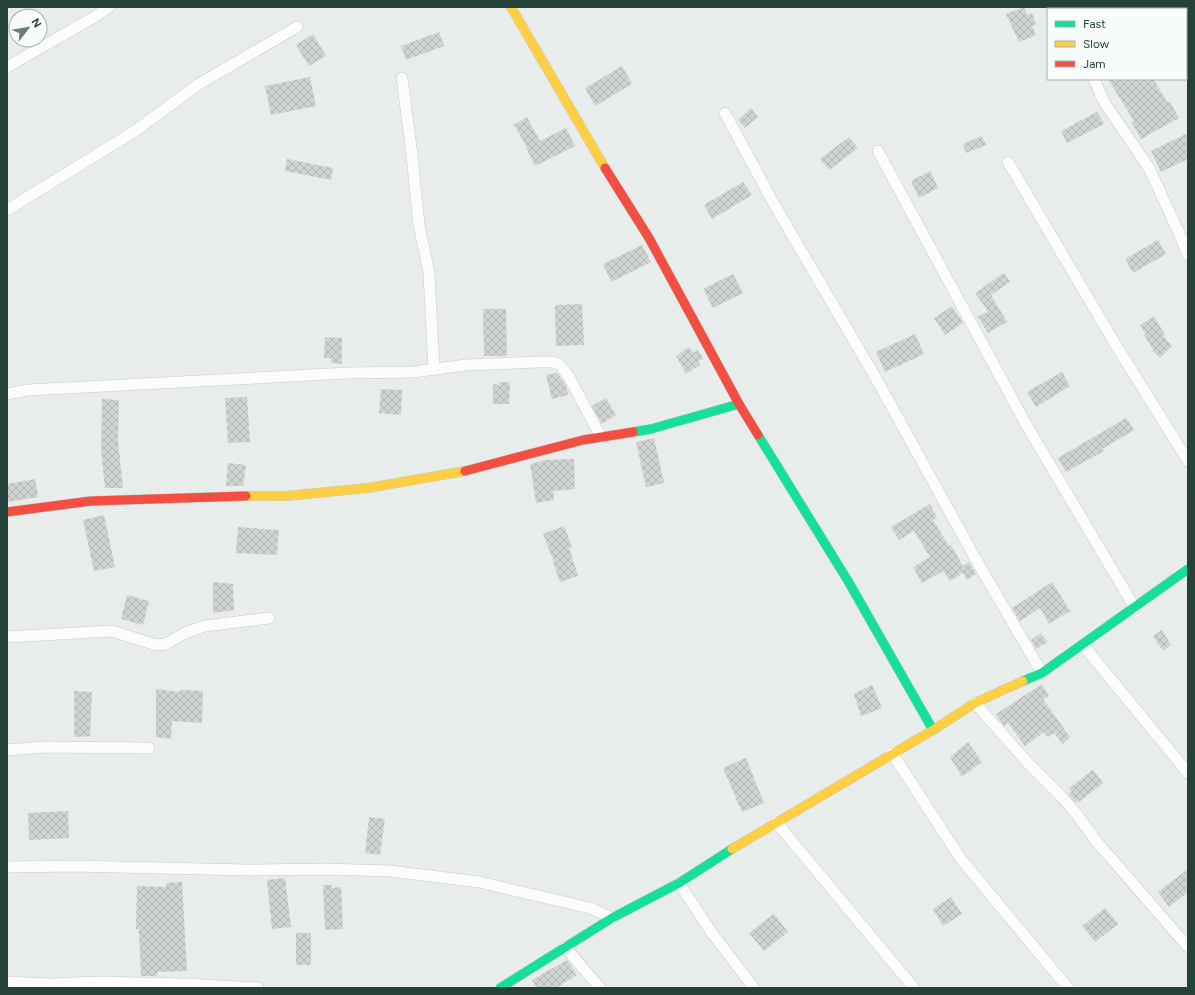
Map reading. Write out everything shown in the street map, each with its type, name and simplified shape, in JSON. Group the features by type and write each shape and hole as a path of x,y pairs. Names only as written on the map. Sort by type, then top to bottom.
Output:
{"street":[{"path":"7,67 109,7"},
{"path":"511,7 589,142 648,238 739,404 848,581 933,730"},
{"path":"7,210 135,131 199,84 298,27"},
{"path":"402,78 419,225 429,273 434,369"},
{"path":"1094,80 1104,102 1149,168 1188,255"},
{"path":"725,113 774,204 877,380 978,565 1042,673"},
{"path":"878,151 1027,426 1135,608"},
{"path":"1008,162 1114,342 1188,461"},
{"path":"7,394 28,390 348,373 413,372 466,365 554,362 560,365 569,377 601,437"},
{"path":"7,512 91,502 237,496 286,496 368,488 459,472 583,440 651,429 739,404"},
{"path":"500,988 612,918 679,883 776,822 933,730 975,703 1042,673 1188,569"},
{"path":"7,637 112,631 156,645 166,644 185,633 205,626 268,618"},
{"path":"1083,645 1188,773"},
{"path":"975,703 1027,762 1075,812 1096,842 1188,947"},
{"path":"7,750 45,747 149,748"},
{"path":"892,753 961,860 1068,988"},
{"path":"776,822 914,988"},
{"path":"7,867 75,866 248,870 326,869 390,872 479,882 590,908 612,918"},
{"path":"679,883 712,933 754,988"},
{"path":"564,948 600,988"},
{"path":"7,982 48,984 96,982 180,983 258,988"}],"building":[{"path":"1024,7 1027,15 1032,13 1036,24 1032,26 1036,35 1019,42 1006,14"},
{"path":"439,32 444,46 406,60 401,46"},
{"path":"313,34 326,56 309,66 296,45"},
{"path":"622,66 632,84 595,106 585,88"},
{"path":"310,77 316,106 271,115 265,86"},
{"path":"1109,80 1154,80 1168,103 1170,102 1179,118 1141,139 1132,123 1134,121"},
{"path":"751,108 758,117 745,128 738,120"},
{"path":"1097,112 1104,124 1067,143 1061,131"},
{"path":"527,117 540,141 566,128 575,146 535,166 526,148 527,147 514,125"},
{"path":"1188,133 1188,159 1161,172 1151,151"},
{"path":"982,136 986,145 966,153 963,144"},
{"path":"849,137 858,148 829,170 820,159"},
{"path":"287,159 333,168 331,180 285,171"},
{"path":"930,171 938,188 919,198 911,181"},
{"path":"743,182 752,195 712,219 704,205"},
{"path":"1158,240 1166,254 1133,273 1125,259"},
{"path":"642,245 651,262 611,282 603,264"},
{"path":"1004,273 1010,282 991,295 1007,322 988,333 978,317 988,311 975,293"},
{"path":"733,274 743,293 713,308 703,289"},
{"path":"582,304 584,345 556,346 555,305"},
{"path":"952,306 963,323 945,335 934,318"},
{"path":"483,309 506,309 507,356 484,356"},
{"path":"1154,316 1165,335 1163,336 1172,346 1160,358 1152,350 1153,349 1144,335 1146,334 1140,325"},
{"path":"915,334 924,354 885,372 876,352"},
{"path":"325,337 342,338 342,364 331,363 331,358 324,358"},
{"path":"689,347 693,353 698,350 703,359 698,361 700,365 686,374 676,356"},
{"path":"1062,372 1070,386 1036,407 1027,392"},
{"path":"557,373 566,385 568,395 552,399 546,375"},
{"path":"499,382 510,382 509,404 493,404 493,384 499,385"},
{"path":"381,389 402,390 401,415 379,413"},
{"path":"247,397 250,442 228,443 225,398"},
{"path":"606,398 616,415 602,424 592,406"},
{"path":"102,399 119,400 118,441 123,488 105,488 101,450"},
{"path":"1126,418 1134,430 1102,449 1104,451 1066,472 1058,458"},
{"path":"654,438 664,483 646,487 636,442"},
{"path":"574,459 575,489 553,491 554,500 536,503 530,464 546,460"},
{"path":"228,463 246,465 243,486 226,486"},
{"path":"35,479 38,497 7,502 7,484"},
{"path":"930,504 937,518 933,520 949,546 951,545 963,566 969,562 976,574 967,580 963,573 950,581 943,571 922,583 913,567 930,557 914,531 899,540 891,527"},
{"path":"104,515 115,567 94,571 83,520"},
{"path":"564,526 572,547 569,548 578,576 560,582 543,534"},
{"path":"238,527 279,530 277,555 236,553"},
{"path":"213,582 233,584 234,610 213,613"},
{"path":"1052,582 1070,611 1049,624 1040,608 1020,621 1012,608"},
{"path":"127,595 149,601 143,625 121,619"},
{"path":"1162,630 1171,645 1163,651 1153,636"},
{"path":"1041,633 1047,642 1036,649 1031,640"},
{"path":"1042,684 1049,696 1043,699 1070,737 1063,744 1054,733 1048,737 1044,732 1025,746 1008,723 1004,726 996,714"},
{"path":"872,685 882,708 861,716 854,694"},
{"path":"156,689 180,692 180,690 203,691 202,723 172,721 171,739 156,737"},
{"path":"74,691 92,692 90,736 74,737"},
{"path":"968,742 982,762 962,777 950,757"},
{"path":"746,758 764,803 742,812 723,768"},
{"path":"1093,770 1103,783 1079,802 1078,800 1075,802 1069,794 1072,792 1069,788"},
{"path":"68,811 69,838 29,840 28,813"},
{"path":"369,817 385,819 380,855 365,853"},
{"path":"1188,869 1188,892 1169,907 1158,892"},
{"path":"285,878 291,927 272,929 267,880"},
{"path":"182,882 187,971 157,972 157,976 141,976 139,929 136,929 137,886 166,887 166,883"},
{"path":"323,885 332,885 332,888 341,887 343,929 325,930"},
{"path":"951,897 962,914 943,926 933,909"},
{"path":"1105,908 1118,924 1095,942 1082,926"},
{"path":"774,914 788,932 764,951 749,933"},
{"path":"296,933 311,933 311,965 296,965"},
{"path":"567,960 577,975 556,988 537,988 532,980"}],"traffic: fast":[{"path":"633,432 651,429 739,404"},
{"path":"758,435 848,581 933,730"},
{"path":"1023,681 1042,673 1188,569"},
{"path":"500,988 612,918 679,883 732,849"}],"traffic: slow":[{"path":"511,7 605,168"},
{"path":"246,496 286,496 368,488 465,471"},
{"path":"732,849 933,730 975,703 1023,681"}],"traffic: jam":[{"path":"605,168 649,238 739,404 758,435"},
{"path":"465,471 583,440 633,432"},
{"path":"7,512 91,501 246,496"}]}
